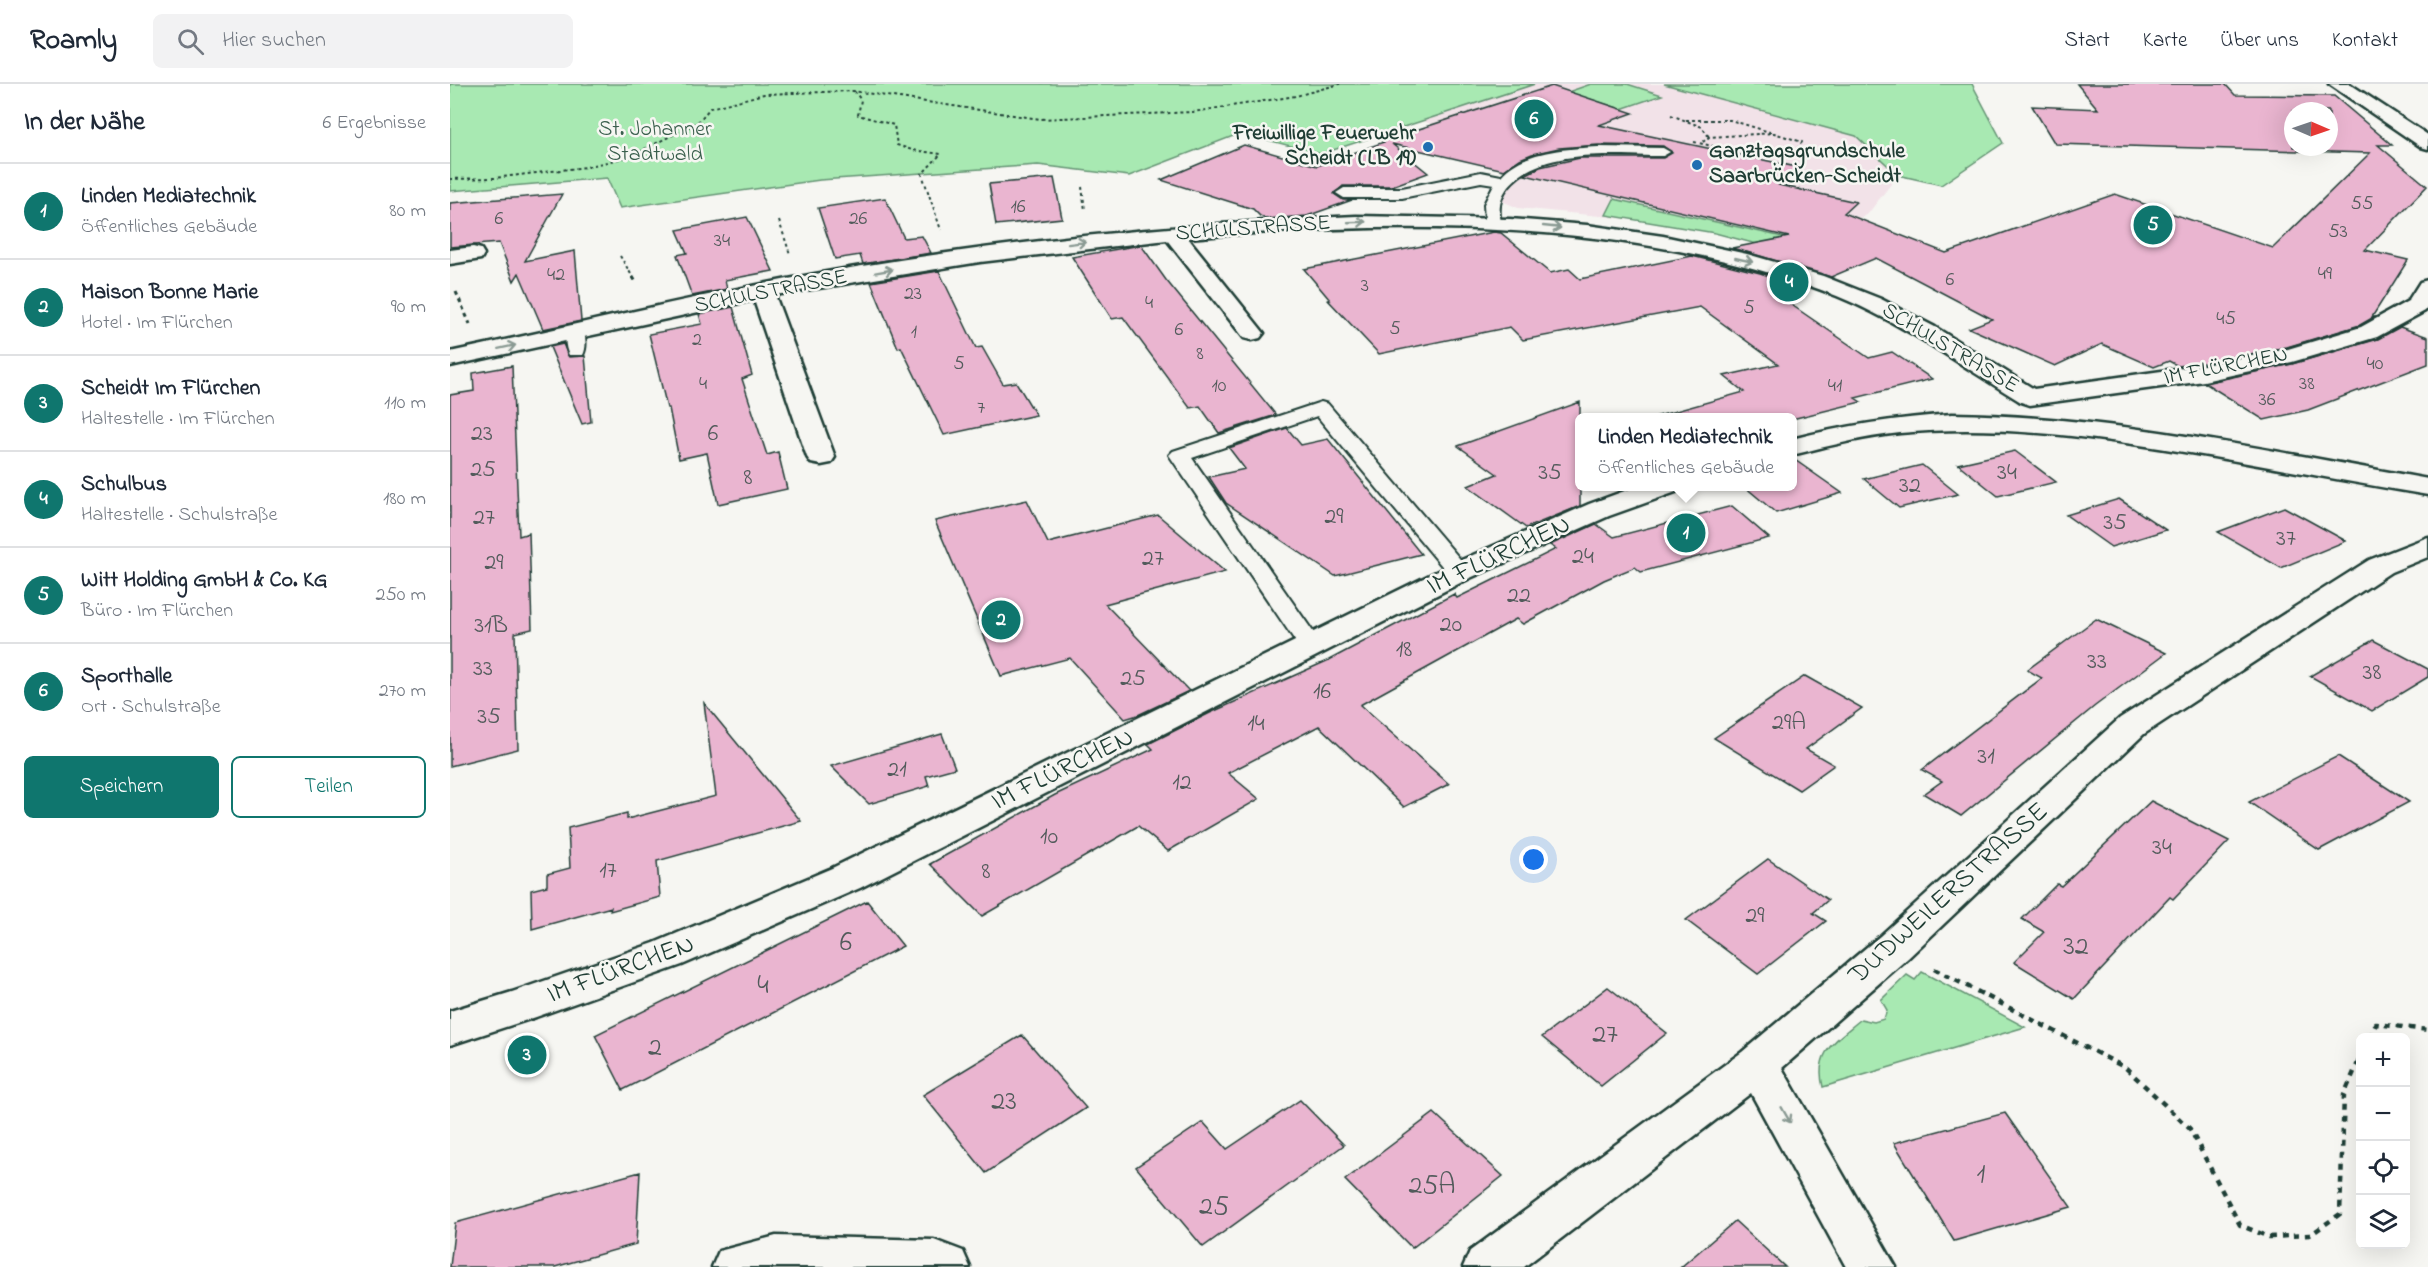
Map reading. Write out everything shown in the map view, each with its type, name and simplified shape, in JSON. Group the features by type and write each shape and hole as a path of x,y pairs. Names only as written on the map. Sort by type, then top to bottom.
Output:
{"street":[{"path":"2338,84 2428,143"},
{"name":"SCHULSTRASSE","path":"450,359 575,342 762,291 951,259 1173,234 1272,226 1388,221 1493,222 1590,231 1646,240 1748,261 1818,281 1880,306 1938,337 2028,410"},
{"path":"1173,234 1252,333"},
{"path":"450,257 473,255"},
{"name":"IM FLÜRCHEN","path":"1797,446 1907,423 1971,421 2292,355 2369,332 2417,306 2428,287"},
{"path":"762,291 820,457"},
{"name":"IM FLÜRCHEN","path":"2028,410 2106,431 2428,487"},
{"name":"IM FLÜRCHEN","path":"450,1028 521,1006 668,954 846,878 1459,572 1599,510 1652,491"},
{"name":"DUDWEILERSTRASSE","path":"1487,1267 1757,1064 1894,947 2132,726 2380,566 2428,546"},
{"path":"1757,1064 1872,1267"},
{"path":"736,1267 776,1258 934,1262 946,1267"}],"lane":[{"path":"1493,222 1490,209 1502,181 1528,162 1562,154 1598,151 1663,152"},
{"path":"1344,193 1402,193 1481,177 1502,181"},
{"path":"1311,646 1180,455 1321,408 1459,572"}],"path":[{"path":"450,179 494,178 586,167 631,156 698,122 710,108 764,94 853,91 1040,119 1193,112 1296,96 1340,84"},
{"path":"853,91 861,100 858,115 894,125 897,145 912,150 941,154 922,174 951,259"},
{"path":"1671,115 1702,128 1709,137"},
{"path":"1686,120 1712,117 1745,121 1802,142 1794,155 1731,150 1686,140"},
{"path":"1703,142 1709,137 1774,133"},
{"path":"1928,966 2126,1068 2190,1130 2240,1225 2269,1237 2310,1235 2340,1214 2344,1095 2356,1069"},
{"path":"2372,1033 2376,1024 2428,1030"}],"shaded area":[{"name":"Ganztagsgrundschule Saarbrücken-Scheidt","path":"1535,84 1664,84 1856,136 1898,175 1867,215 1779,250 1661,222 1518,208 1493,197 1511,155 1423,121"}],"green space":[{"name":"St. Johanner Stadtwald","path":"450,84 1535,84 1321,154 1241,133 1129,176 1038,165 820,180 620,208 607,178 450,191"},
{"path":"1591,84 1627,84 1662,95 1621,109 1568,92"},
{"path":"1664,84 1972,84 2003,143 1941,185 1898,175 1856,136"},
{"path":"1614,199 1787,238 1811,219 1779,250 1715,233 1606,215"},
{"path":"1922,972 2025,1027 1823,1087 1822,1064 1829,1048 1861,1019 1874,1022 1884,1019 1887,1010 1881,1000 1907,975 1915,980"}],"building":[{"path":"2077,84 2225,84 2235,95 2334,96 2392,145 2378,145 2427,186 2365,250 2408,260 2372,317 2374,317 2360,325 2287,347 2204,363 2178,366 2169,361 2154,367 2102,344 2055,366 1969,328 1992,319 1876,258 1831,277 1732,248 1789,237 1525,175 1540,167 1580,158 1663,158 1672,153 1663,146 1598,145 1559,148 1532,154 1504,170 1392,144 1428,173 1392,186 1343,186 1334,194 1343,200 1352,200 1307,216 1267,219 1253,209 1161,180 1244,145 1317,166 1384,142 1382,141 1552,86 1633,113 1599,125 1801,168 1779,185 1856,202 1844,213 1946,253 2115,194 2273,248 2370,153 2338,152 2338,102 2284,102 2284,151 2055,144 2032,106 2098,109"},
{"path":"1054,178 1062,218 996,225 989,184"},
{"path":"562,194 525,261 575,251 581,321 543,329 519,273 514,281 499,243 450,247 450,203"},
{"path":"885,198 904,238 922,236 931,253 863,264 860,255 835,259 818,208"},
{"path":"747,217 773,271 725,280 727,289 692,296 677,255 687,253 677,230"},
{"path":"1494,232 1501,233 1550,273 1569,269 1580,279 1692,256 1804,287 1780,297 1869,358 1892,352 1932,379 1855,398 1861,402 1797,418 1797,413 1669,413 1744,392 1724,376 1778,364 1700,307 1523,340 1510,327 1379,354 1328,300 1330,300 1304,269"},
{"path":"1141,245 1166,280 1276,415 1219,433 1200,406 1190,408 1123,317 1112,319 1072,257"},
{"path":"939,271 976,348 982,347 1003,384 1016,382 1036,415 944,435 901,347 898,348 871,282"},
{"path":"733,307 752,375 742,379 767,455 778,452 787,489 718,504 707,453 679,459 669,408 667,408 649,334 702,324 699,314"},
{"path":"2400,327 2428,337 2428,364 2308,410 2264,420 2205,383 2292,364 2378,339"},
{"path":"563,344 569,357 585,356 591,422 582,424 550,347"},
{"path":"512,366 519,536 529,533 532,629 515,633 518,749 450,766 450,395 474,391 473,373"},
{"path":"1580,402 1580,413 1575,413 1575,491 1580,491 1580,506 1526,528 1468,486 1497,474 1458,446"},
{"path":"1287,428 1301,445 1328,439 1421,554 1335,576 1226,503 1209,477 1245,469 1229,448"},
{"path":"2015,451 2056,482 1998,496 1958,464"},
{"path":"1797,462 1842,493 1776,513 1750,491 1797,491"},
{"path":"1922,465 1958,494 1899,508 1864,479"},
{"path":"2119,499 2166,530 2111,547 2066,515"},
{"path":"1027,500 1048,543 1158,515 1225,572 1105,604 1189,691 1125,719 1070,658 1001,676 935,521"},
{"path":"1732,506 1769,538 1641,572 1635,567 1604,580 1523,624 1516,619 1360,705 1449,784 1404,807 1319,726 1228,773 1259,799 1168,851 1138,826 982,916 930,864 1055,795 1153,749 1148,744 1210,713 1329,660 1454,594 1457,598 1556,549 1550,545 1596,524 1614,537"},
{"path":"2284,507 2346,541 2281,568 2218,532"},
{"path":"2096,619 2166,653 2095,706 1961,816 1924,794 1942,781 1922,770 2042,678 2027,670"},
{"path":"2373,640 2428,669 2428,677 2372,711 2310,676"},
{"path":"1805,676 1862,708 1806,749 1834,765 1799,790 1714,738"},
{"path":"704,703 801,821 657,861 660,897 610,911 611,907 532,929 531,890 547,886 547,874 570,868 568,828 627,813 627,819 716,796"},
{"path":"942,734 955,768 926,776 929,786 869,804 831,766"},
{"path":"2338,756 2409,802 2319,850 2249,802"},
{"path":"2151,801 2229,841 2173,899 2170,897 2074,999 2014,962 2044,932 2022,919 2057,884 2061,886"},
{"path":"1768,859 1828,900 1813,913 1826,921 1758,974 1686,920"},
{"path":"867,901 903,946 623,1090 595,1035"},
{"path":"1608,987 1667,1033 1601,1086 1542,1037"},
{"path":"1022,1035 1086,1108 986,1173 923,1095"},
{"path":"1300,1100 1344,1145 1203,1247 1136,1167 1203,1122 1227,1149"},
{"path":"1434,1113 1503,1176 1412,1248 1345,1180"},
{"path":"2005,1113 2071,1207 1954,1241 1894,1143"},
{"path":"640,1172 636,1244 555,1267 450,1267 455,1223"},
{"path":"1735,1221 1785,1267 1681,1267"}],"place":[{"name":"Sporthalle","path":"1534,119"},
{"name":"Freiwillige Feuerwehr Scheidt (LB 19)","path":"1428,147"},
{"name":"Ganztagsgrundschule Saarbrücken-Scheidt","path":"1697,165"},
{"name":"Witt Holding GmbH & Co. KG","path":"2153,225"},
{"name":"Schulbus","path":"1789,282"},
{"name":"Linden Mediatechnik","path":"1686,533"},
{"name":"Maison Bonne Marie","path":"1001,620"},
{"name":"Scheidt Im Flürchen","path":"527,1055"}]}
